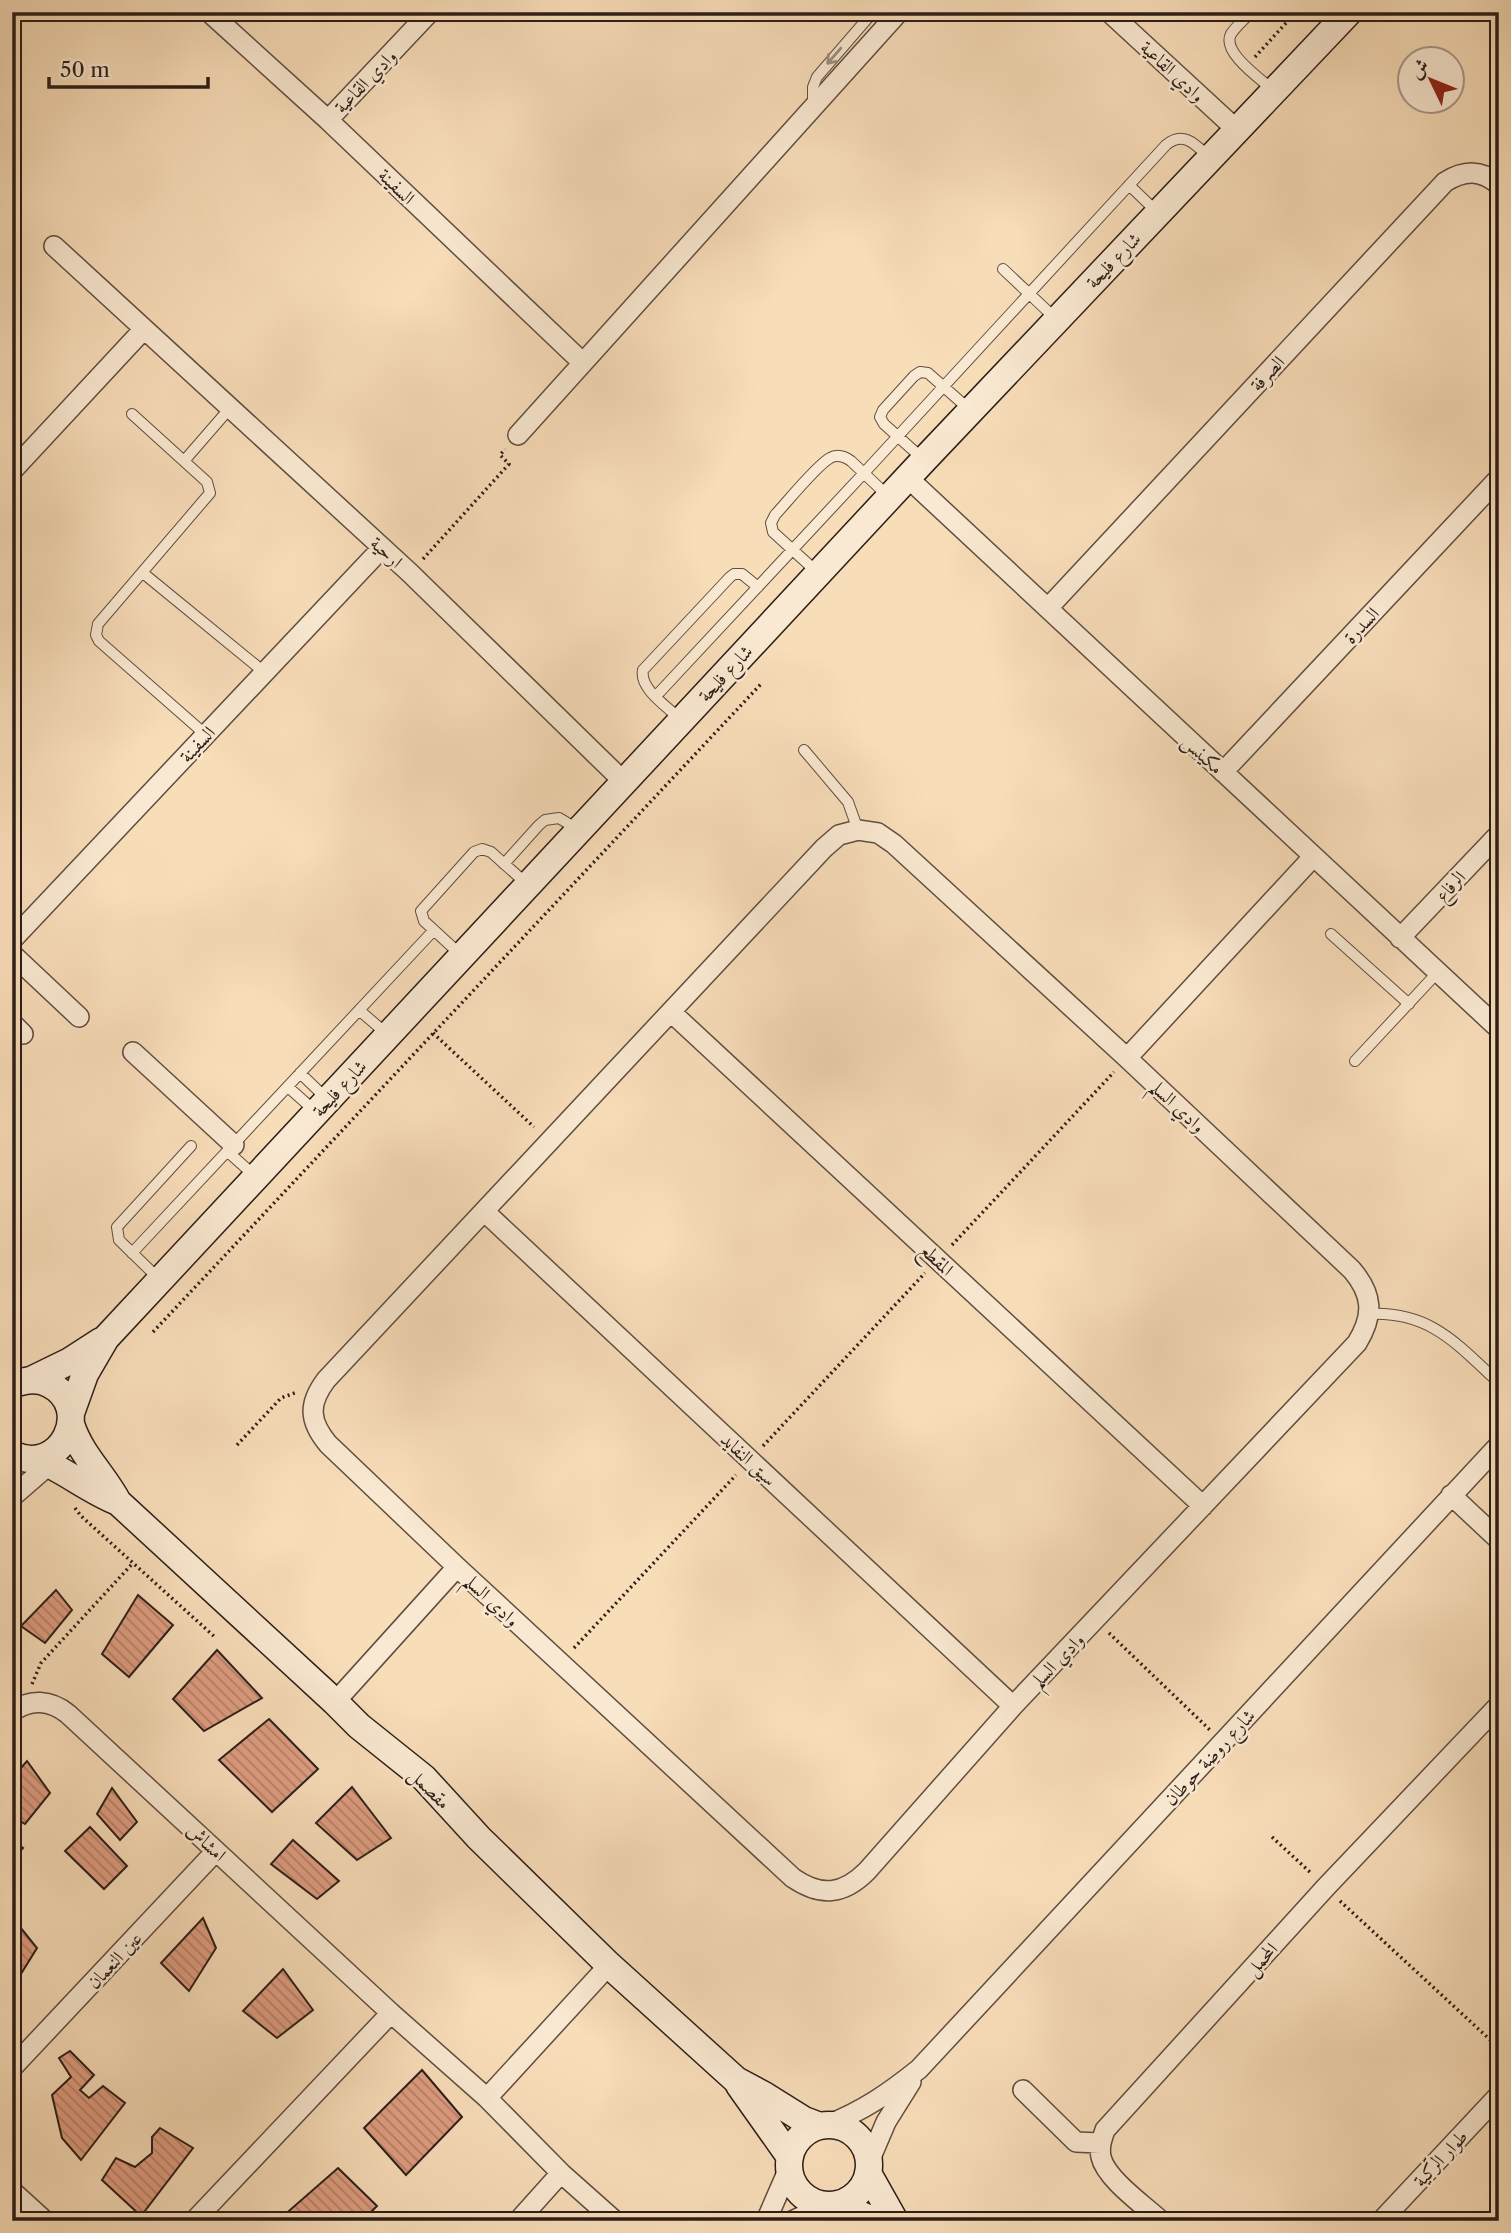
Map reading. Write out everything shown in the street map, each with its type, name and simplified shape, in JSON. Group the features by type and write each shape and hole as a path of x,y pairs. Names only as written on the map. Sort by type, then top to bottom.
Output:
{"street":[{"name":"السفينة","path":"209,12 328,120 583,363"},
{"name":"وادي القاعية","path":"328,120 430,12"},
{"path":"518,435 899,12"},
{"name":"وادي القاعية","path":"1109,12 1237,130"},
{"name":"شارع فليحة","path":"32,1458 69,1434 71,1418 85,1374 106,1338 916,469 1349,12"},
{"name":"الصرفة","path":"1048,608 1445,182 1457,174 1470,172 1483,174 1499,184"},
{"name":"ارحية","path":"54,246 410,573 624,782"},
{"path":"12,471 144,329"},
{"name":"مكينس","path":"916,469 1048,608 1499,1029"},
{"name":"السدرة","path":"1223,772 1499,478"},
{"name":"السفينة","path":"12,940 382,548"},
{"path":"317,1392 824,848 839,835 858,830"},
{"name":"وادي السلم","path":"317,1392 313,1405 314,1420 319,1433 457,1567 793,1878 807,1887 823,1891 840,1890 855,1883 1013,1706 1357,1343 1369,1314 1368,1297 1363,1283 1352,1270 894,844 878,833 858,830"},
{"name":"الرفاع","path":"1400,938 1499,834"},
{"path":"1127,1058 1313,857"},
{"path":"12,954 79,1017"},
{"name":"المقطع","path":"671,1012 1203,1506"},
{"path":"133,1052 231,1148"},
{"name":"سيق النفايد","path":"485,1212 1013,1706"},
{"name":"شارع فليحة","path":"19,1381 70,1361 106,1338"},
{"name":"مقصمل","path":"19,1381 52,1386 67,1402 81,1447 118,1502 369,1735 424,1778 479,1838 609,1965 736,2080 789,2112 823,2126"},
{"name":"شارع روضة حوطان","path":"823,2126 867,2108 919,2069 1499,1445"},
{"path":"12,1497 34,1479 32,1458"},
{"name":"مقصمل","path":"32,1458 118,1502"},
{"path":"1451,1495 1499,1540"},
{"name":"وادي السلم","path":"335,1702 457,1567"},
{"path":"12,1712 32,1702"},
{"name":"امشاش","path":"32,1702 51,1704 68,1713 391,2013 487,2098 561,2173 615,2221"},
{"name":"المحمل","path":"1100,2143 1105,2130 1114,2119 1326,1887 1499,1705"},
{"name":"عين النعمان","path":"12,2068 216,1851"},
{"path":"487,2098 609,1965"},
{"path":"194,2221 391,2013"},
{"name":"شارع روضة حوطان","path":"869,2167 886,2122 919,2069"},
{"name":"مقصمل","path":"736,2080 789,2163"},
{"path":"1023,2090 1076,2142 1100,2143 1101,2157 1107,2170 1161,2221"},
{"name":"طوار الرّكية","path":"1381,2221 1499,2095"},
{"path":"766,2221 793,2147 809,2131 823,2126 839,2126 859,2139 866,2150 869,2167 895,2221"},
{"path":"789,2163 797,2190 805,2197 815,2203 832,2205 875,2221"},
{"path":"792,2221 858,2193 869,2167"},
{"path":"517,2221 561,2173"},
{"path":"12,2191 45,2221"}],"lane":[{"path":"813,108 811,97 817,77 873,12"},
{"path":"1251,12 1231,34 1229,40 1232,52 1274,91"},
{"path":"656,696 1166,145 1179,137 1192,142 1210,158"},
{"path":"1129,185 1158,213"},
{"path":"1003,269 1057,320"},
{"path":"916,469 898,437 880,417 906,384 917,373 928,373 971,411"},
{"path":"184,461 230,408"},
{"path":"132,414 206,482 210,494 98,624 96,635 99,641 206,735"},
{"path":"818,574 773,532 771,523 775,515 816,471 831,457 845,457 890,497"},
{"path":"143,573 264,672"},
{"path":"681,721 643,682 643,670 730,577 742,574 758,587"},
{"path":"804,750 848,802 858,830"},
{"path":"504,864 545,820 559,818 579,831"},
{"path":"462,956 424,921 421,911 474,852 486,850 528,886"},
{"path":"132,1253 434,930"},
{"path":"1331,934 1409,1004"},
{"path":"1355,1061 1437,973"},
{"path":"359,1010 389,1035"},
{"path":"300,1073 323,1106"},
{"path":"288,1087 323,1106"},
{"path":"160,1280 119,1240 117,1227 191,1146"},
{"path":"231,1148 256,1177"},
{"path":"1369,1314 1402,1315 1433,1326 1447,1335 1499,1383"}],"path":[{"path":"1246,66 1296,12"},
{"path":"410,573 509,464 500,455 518,435"},
{"path":"153,1332 761,684"},
{"path":"433,1034 550,1142"},
{"path":"560,1662 1127,1058"},
{"path":"237,1445 281,1398 292,1392 317,1392"},
{"path":"71,1476 69,1490 73,1504 81,1516 216,1638"},
{"path":"32,1702 33,1682 41,1663 133,1563"},
{"path":"1095,1620 1223,1742"},
{"path":"1272,1837 1499,2048"}],"building":[{"path":"56,1590 72,1610 45,1643 21,1626"},
{"path":"138,1595 173,1625 129,1677 102,1654"},
{"path":"217,1650 262,1698 204,1731 173,1699"},
{"path":"269,1719 318,1769 272,1812 219,1760"},
{"path":"27,1761 50,1793 25,1824 12,1816 12,1778"},
{"path":"352,1787 391,1838 357,1860 316,1823"},
{"path":"112,1788 137,1822 120,1840 97,1814"},
{"path":"90,1827 127,1866 104,1889 65,1851"},
{"path":"12,1840 23,1848 12,1861"},
{"path":"293,1840 339,1881 317,1899 271,1864"},
{"path":"203,1918 216,1948 189,1991 161,1963"},
{"path":"16,1922 37,1948 19,1977 12,1972 12,1927"},
{"path":"283,1969 313,2010 277,2038 243,2011"},
{"path":"70,2051 94,2075 80,2090 89,2098 103,2086 125,2103 81,2160 62,2138 52,2095 71,2077 59,2058"},
{"path":"422,2070 462,2117 406,2175 364,2128"},
{"path":"160,2128 193,2148 141,2216 102,2180 116,2158 135,2167 152,2153 152,2137"},
{"path":"338,2168 377,2206 362,2221 286,2221 282,2217"}]}
